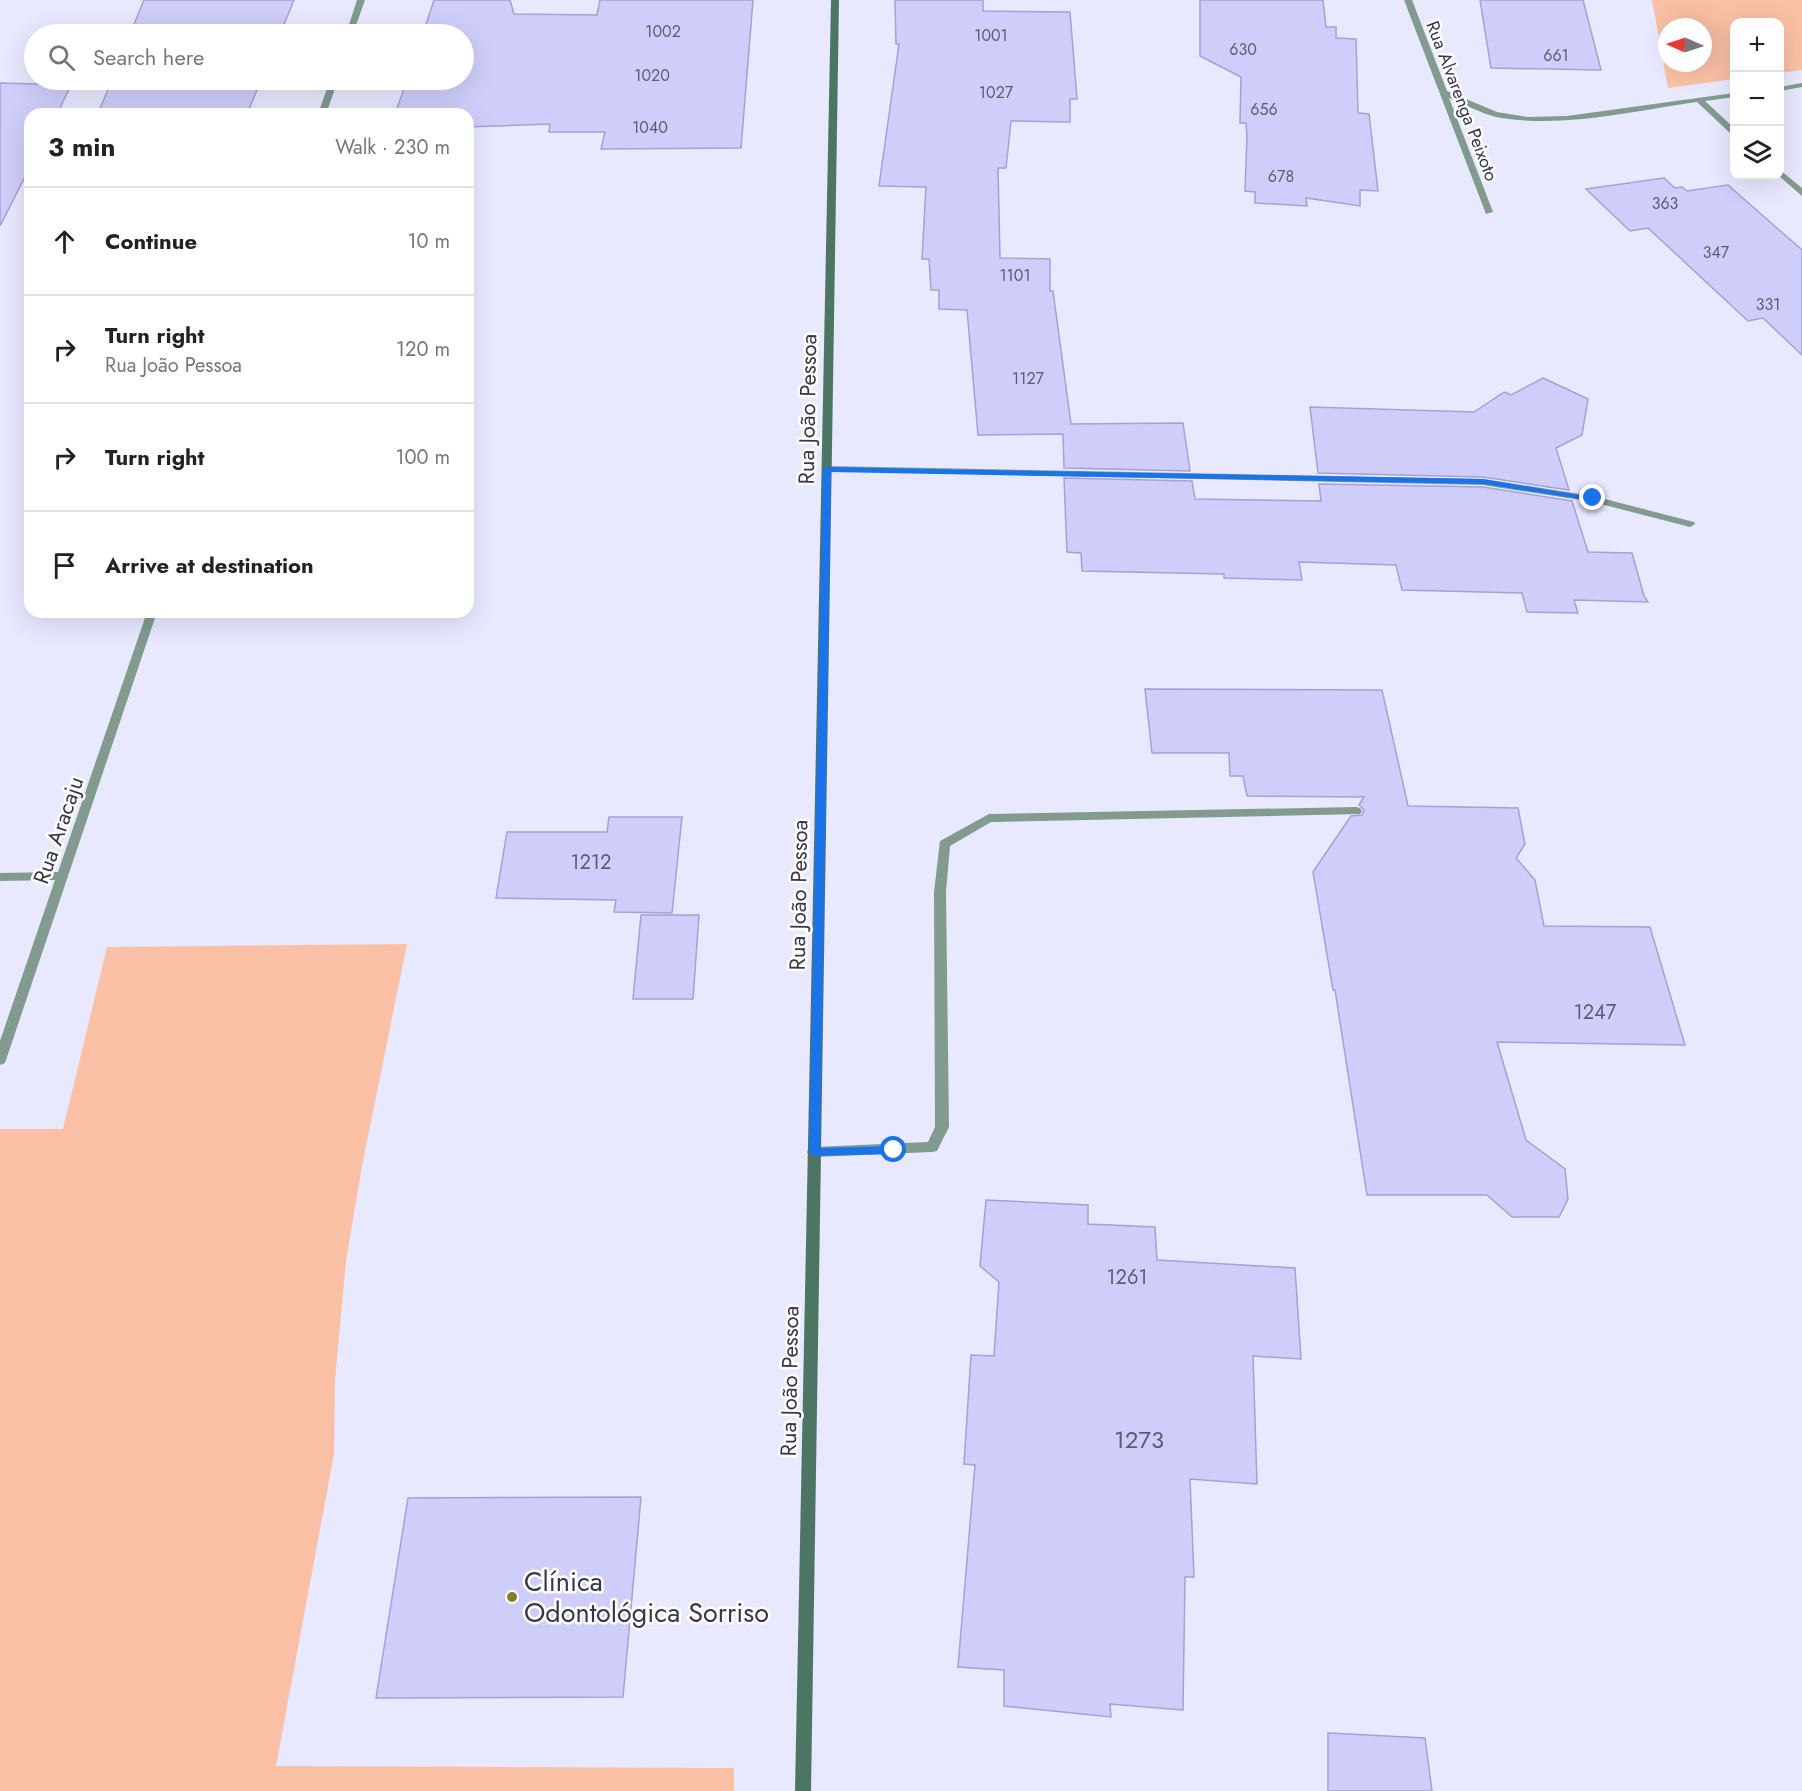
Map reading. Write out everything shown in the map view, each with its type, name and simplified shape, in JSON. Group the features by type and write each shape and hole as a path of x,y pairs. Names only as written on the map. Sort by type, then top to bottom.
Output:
{"street":[{"path":"353,24 361,0"},
{"name":"Rua João Pessoa","path":"803,1791 835,0"},
{"name":"Rua Alvarenga Peixoto","path":"1408,0 1489,212"},
{"path":"1784,87 1802,85"},
{"path":"324,108 330,90"},
{"path":"1443,92 1495,114 1528,119 1567,118 1730,96"},
{"path":"1699,100 1730,128"},
{"path":"1784,177 1802,193"},
{"path":"827,469 1483,482 1593,498 1690,524"},
{"name":"Rua Aracaju","path":"0,1060 150,618"},
{"path":"814,1152 932,1147 942,1127 940,892 944,844 989,818 1356,812"},
{"path":"0,877 62,876"}],"shaded area":[{"path":"1652,0 1802,0 1802,70 1784,72 1784,18 1730,18 1730,80 1668,88 1665,72 1712,72 1712,18 1658,18 1658,33"},
{"path":"407,944 362,1166 346,1261 335,1380 334,1454 276,1766 734,1768 734,1791 0,1791 0,1129 63,1129 107,947"}],"building":[{"path":"144,0 294,0 284,24 134,24"},
{"path":"434,0 510,0 514,14 597,15 600,0 753,0 741,148 601,149 605,132 549,132 550,124 474,127 474,108 397,108 403,90 474,90 474,24 426,24"},
{"path":"895,0 983,0 983,11 1070,12 1077,99 1070,99 1070,122 1011,121 1006,168 998,168 1000,258 1050,259 1050,291 1053,291 1071,424 1183,423 1190,471 1064,468 1063,434 978,435 967,310 939,309 939,290 931,290 929,259 922,259 926,187 879,186 899,44 896,44"},
{"path":"1200,0 1323,0 1326,27 1336,27 1336,38 1356,39 1358,113 1369,114 1378,191 1360,190 1360,206 1306,198 1307,206 1255,203 1255,192 1245,191 1247,137 1246,123 1240,123 1241,77 1200,56"},
{"path":"1480,0 1583,0 1601,70 1491,68"},
{"path":"0,83 24,84 24,90 69,90 60,108 24,108 24,179 0,226"},
{"path":"108,90 257,90 249,108 100,108"},
{"path":"1664,178 1675,188 1682,187 1687,191 1728,185 1802,250 1802,355 1763,318 1748,321 1648,228 1630,231 1586,189"},
{"path":"1543,378 1588,399 1582,435 1556,448 1569,490 1483,477 1318,473 1310,407 1474,412 1504,392 1511,395"},
{"path":"1064,478 1192,481 1195,499 1321,501 1319,484 1483,487 1572,501 1588,552 1632,553 1644,596 1648,602 1574,600 1578,613 1527,612 1522,593 1402,590 1396,565 1299,562 1302,580 1224,578 1224,574 1082,571 1081,553 1067,552"},
{"path":"1145,689 1382,690 1408,806 1518,808 1525,844 1516,858 1535,880 1544,926 1650,927 1685,1045 1497,1042 1526,1140 1565,1169 1568,1199 1559,1217 1512,1217 1487,1195 1367,1195 1335,990 1333,990 1313,872 1351,816 1362,815 1364,810 1359,805 1364,797 1247,796 1243,776 1230,776 1229,753 1152,753"},
{"path":"609,817 682,817 672,913 614,912 616,900 496,898 507,832 607,832"},
{"path":"641,915 699,915 693,999 633,999"},
{"path":"986,1200 1088,1205 1088,1224 1155,1227 1157,1260 1295,1268 1301,1359 1253,1356 1257,1484 1190,1479 1194,1577 1185,1577 1183,1710 1110,1704 1111,1717 1004,1706 1004,1670 958,1667 975,1465 964,1464 971,1355 994,1356 999,1282 980,1266"},
{"name":"Clínica Odontológica Sorriso","path":"641,1497 623,1697 376,1698 408,1498"},
{"path":"1328,1733 1425,1738 1432,1791 1328,1791"}],"place":[{"name":"Clínica Odontológica Sorriso","path":"512,1597"}],"route":[{"path":"894,1150 814,1152 827,469 1483,482 1593,498"}]}
